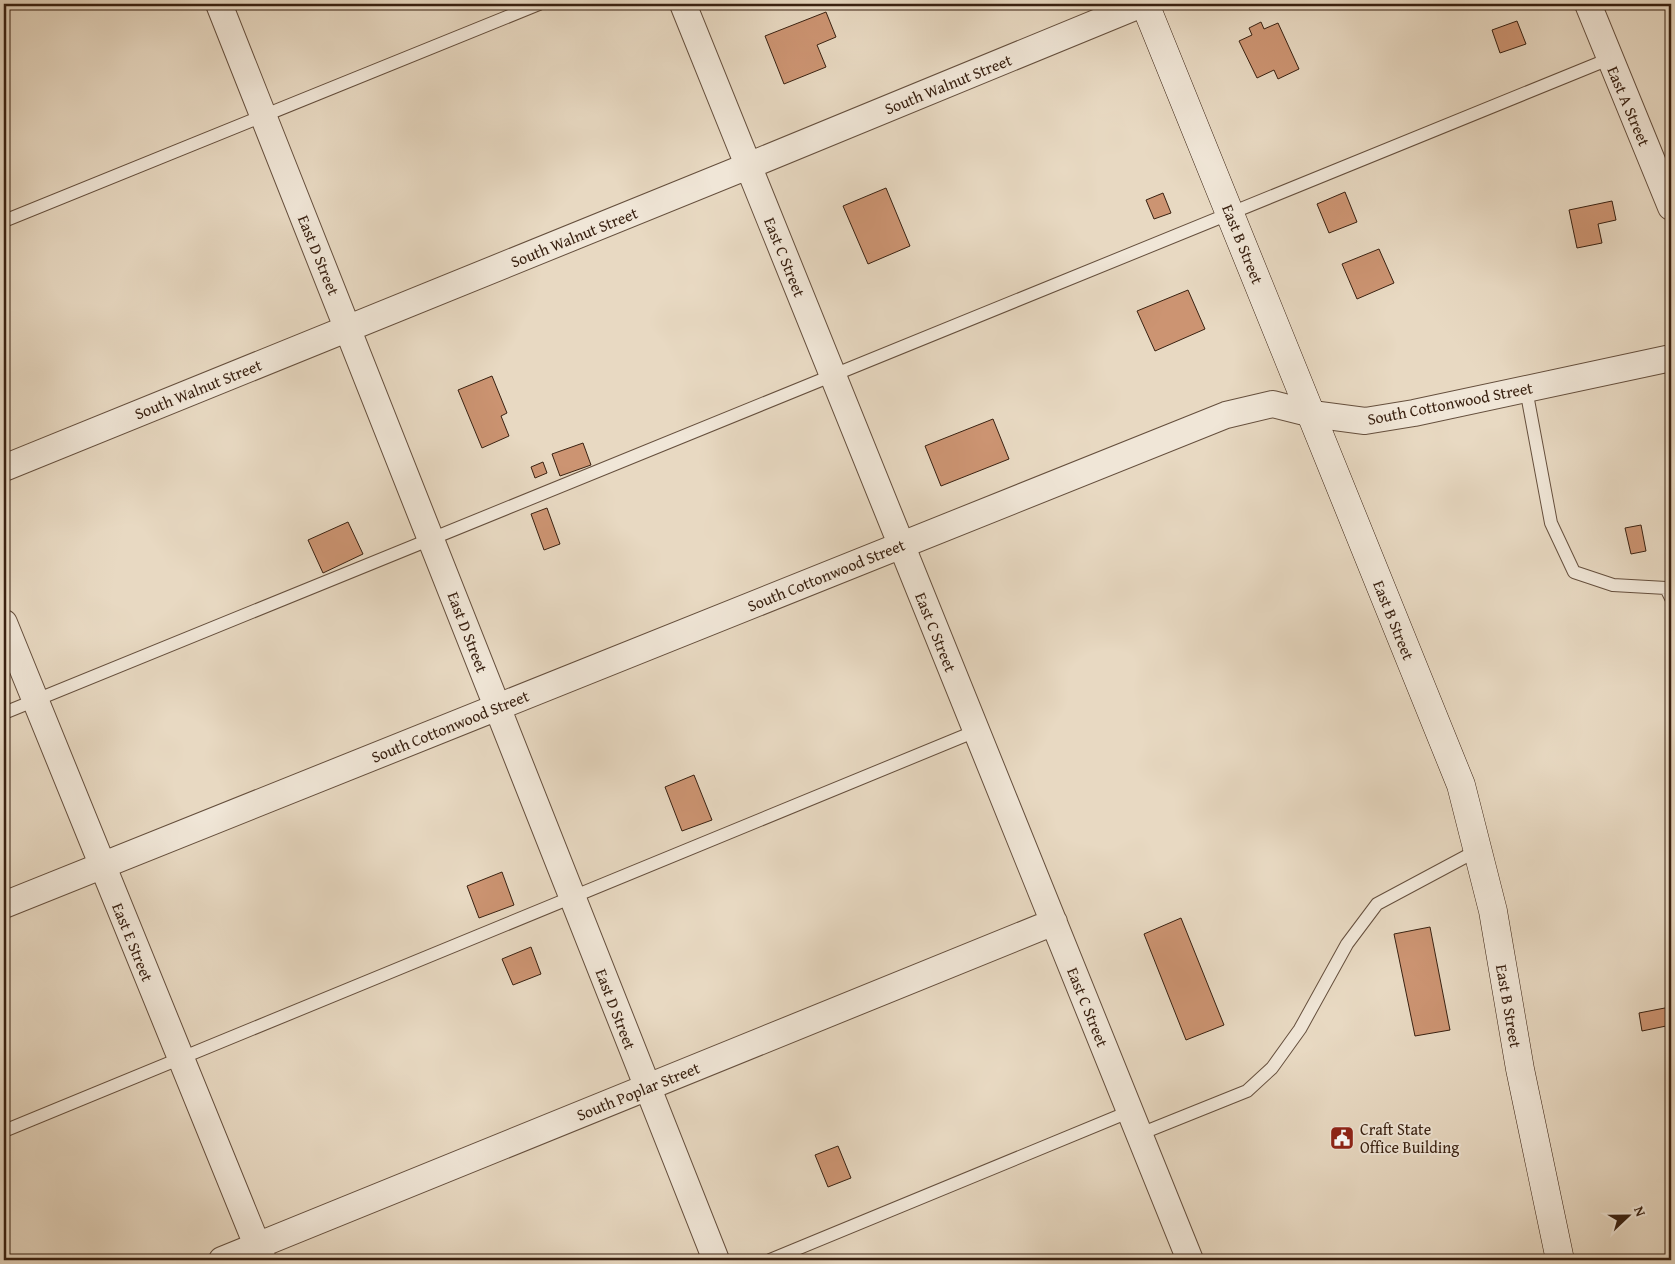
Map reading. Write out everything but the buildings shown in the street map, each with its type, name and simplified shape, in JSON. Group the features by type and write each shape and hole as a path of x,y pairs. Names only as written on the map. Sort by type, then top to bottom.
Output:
{"street":[{"name":"East D Street","path":"218,4 716,1260"},
{"name":"East C Street","path":"683,4 1190,1260"},
{"name":"South Walnut Street","path":"4,468 1144,4"},
{"name":"East B Street","path":"1144,4 1461,785 1493,911 1520,1069 1560,1260"},
{"name":"East A Street","path":"1588,4 1671,207"},
{"name":"South Cottonwood Street","path":"4,905 1226,415 1273,404 1312,414 1365,421 1671,358"},
{"name":"East E Street","path":"4,623 260,1253"},
{"name":"South Poplar Street","path":"222,1260 260,1253 647,1088 1054,922"}],"lane":[{"path":"4,221 539,4"},
{"path":"4,713 833,377 1609,59"},
{"path":"1526,389 1551,523 1574,572 1613,586 1666,588 1671,598"},
{"path":"4,1131 976,731"},
{"path":"770,1260 1135,1123 1247,1091 1272,1068 1300,1029 1347,944 1377,904 1478,850"}],"place":[{"name":"Craft State Office Building","path":"1342,1138"}]}
